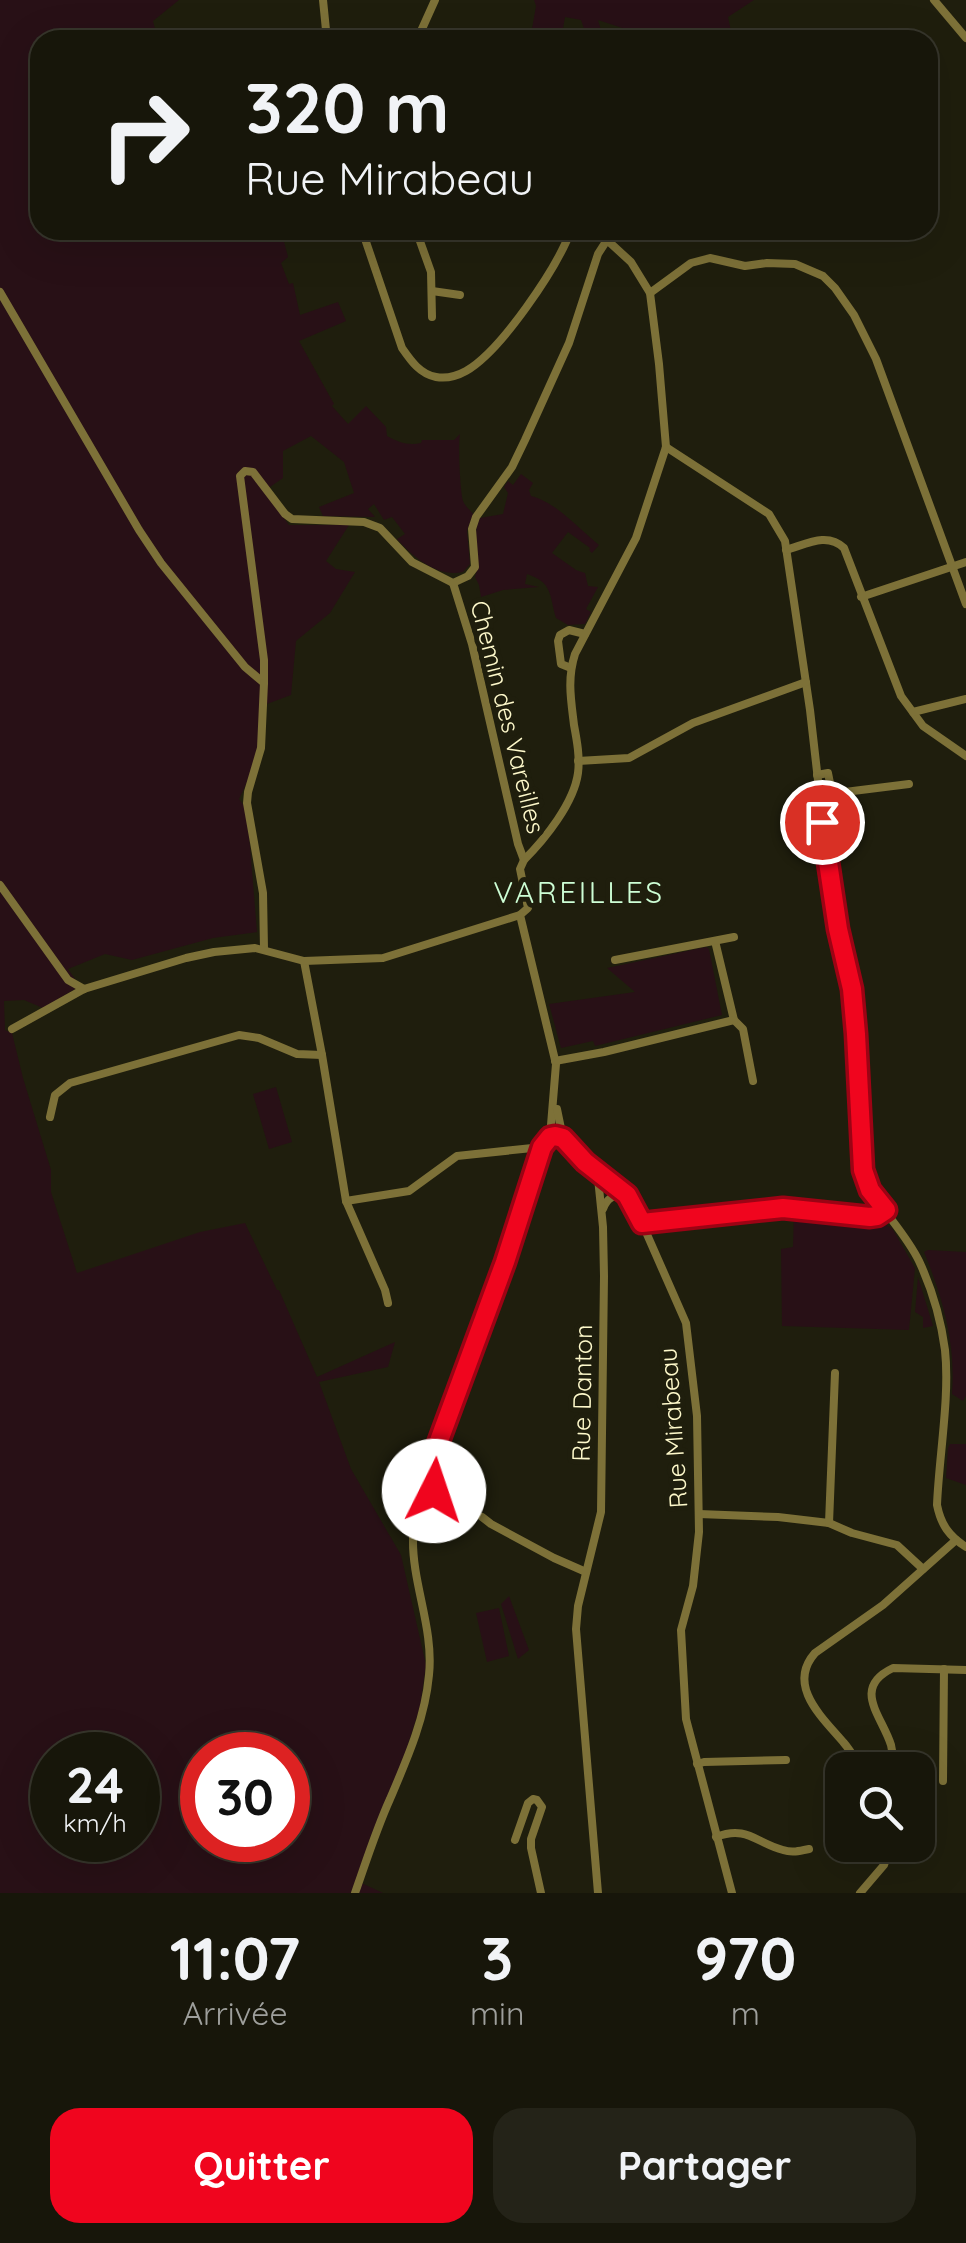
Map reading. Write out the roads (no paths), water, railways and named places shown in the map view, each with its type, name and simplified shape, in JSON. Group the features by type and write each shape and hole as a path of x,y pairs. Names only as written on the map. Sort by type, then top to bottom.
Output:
{"street":[{"path":"323,0 326,30"},
{"path":"420,0 433,4 422,30"},
{"path":"934,0 966,38"},
{"path":"365,240 402,348 413,364 438,378 470,369 502,337 536,293 568,240"},
{"path":"420,240 432,272 432,317"},
{"path":"264,949 263,893 247,803 261,748 264,660 240,476 246,471 257,475 288,517 374,524 412,562 453,583 468,576 475,567 472,529 476,517 512,467 525,440 568,343 598,254 608,240 626,255 650,293 666,447 636,538 570,668 578,762 576,782 543,840 524,860"},
{"path":"650,293 691,263 710,258 745,266 794,264 823,276 854,314 876,359 966,604"},
{"path":"432,290 460,295"},
{"path":"0,292 161,563 245,667 264,683"},
{"path":"666,447 769,514 785,542 828,868 852,989 863,1170 870,1190 896,1222 920,1264 936,1305 946,1354 937,1504 946,1530 966,1547"},
{"path":"786,550 829,539 844,548 901,696 924,726 966,756"},
{"path":"862,597 966,562"},
{"name":"Chemin des Vareilles","path":"453,583 472,644 524,860 520,869 528,908 520,916 555,1061 556,1137"},
{"path":"570,668 561,664 560,635 569,630 585,634"},
{"path":"578,762 628,758 694,722 806,682"},
{"path":"913,712 966,699"},
{"path":"817,774 828,773 831,788 837,792 908,784"},
{"path":"0,885 68,980 84,989"},
{"path":"12,1028 84,989 186,958 264,949 304,961 392,956 520,916"},
{"path":"614,960 734,937"},
{"path":"715,941 754,1081"},
{"path":"304,961 346,1201 388,1303"},
{"path":"555,1061 734,1020"},
{"path":"50,1117 55,1095 70,1082 239,1035 259,1038 296,1054 322,1056"},
{"path":"346,1201 409,1191 457,1156 542,1147 556,1137"},
{"name":"Rue Mirabeau","path":"556,1137 627,1195 686,1324 697,1416 699,1514 693,1586 682,1630 686,1719 732,1893"},
{"path":"478,1507 460,1491 429,1480 416,1477 409,1486 411,1494 419,1500 432,1494 429,1480 542,1147"},
{"name":"Rue Danton","path":"598,1893 576,1629 600,1512 604,1276 600,1173"},
{"path":"602,1213 612,1197 627,1195"},
{"path":"642,1223 783,1208 870,1217 886,1210"},
{"path":"829,1524 835,1373"},
{"path":"355,1893 407,1763 426,1694 430,1646 412,1534 419,1500"},
{"path":"699,1514 778,1517 829,1524 898,1546 923,1570"},
{"path":"482,1517 586,1572"},
{"path":"852,1752 811,1704 806,1668 815,1653 883,1604 956,1540"},
{"path":"891,1752 871,1701 871,1691 883,1673 893,1668 966,1670"},
{"path":"943,1781 944,1669"},
{"path":"697,1764 786,1760"},
{"path":"515,1840 528,1803 537,1800 542,1807 531,1848 542,1893"},
{"path":"716,1837 746,1833 780,1850 796,1852 809,1848"},
{"path":"860,1893 885,1862"}],"district":[{"name":"VAREILLES","path":"579,893"}]}
